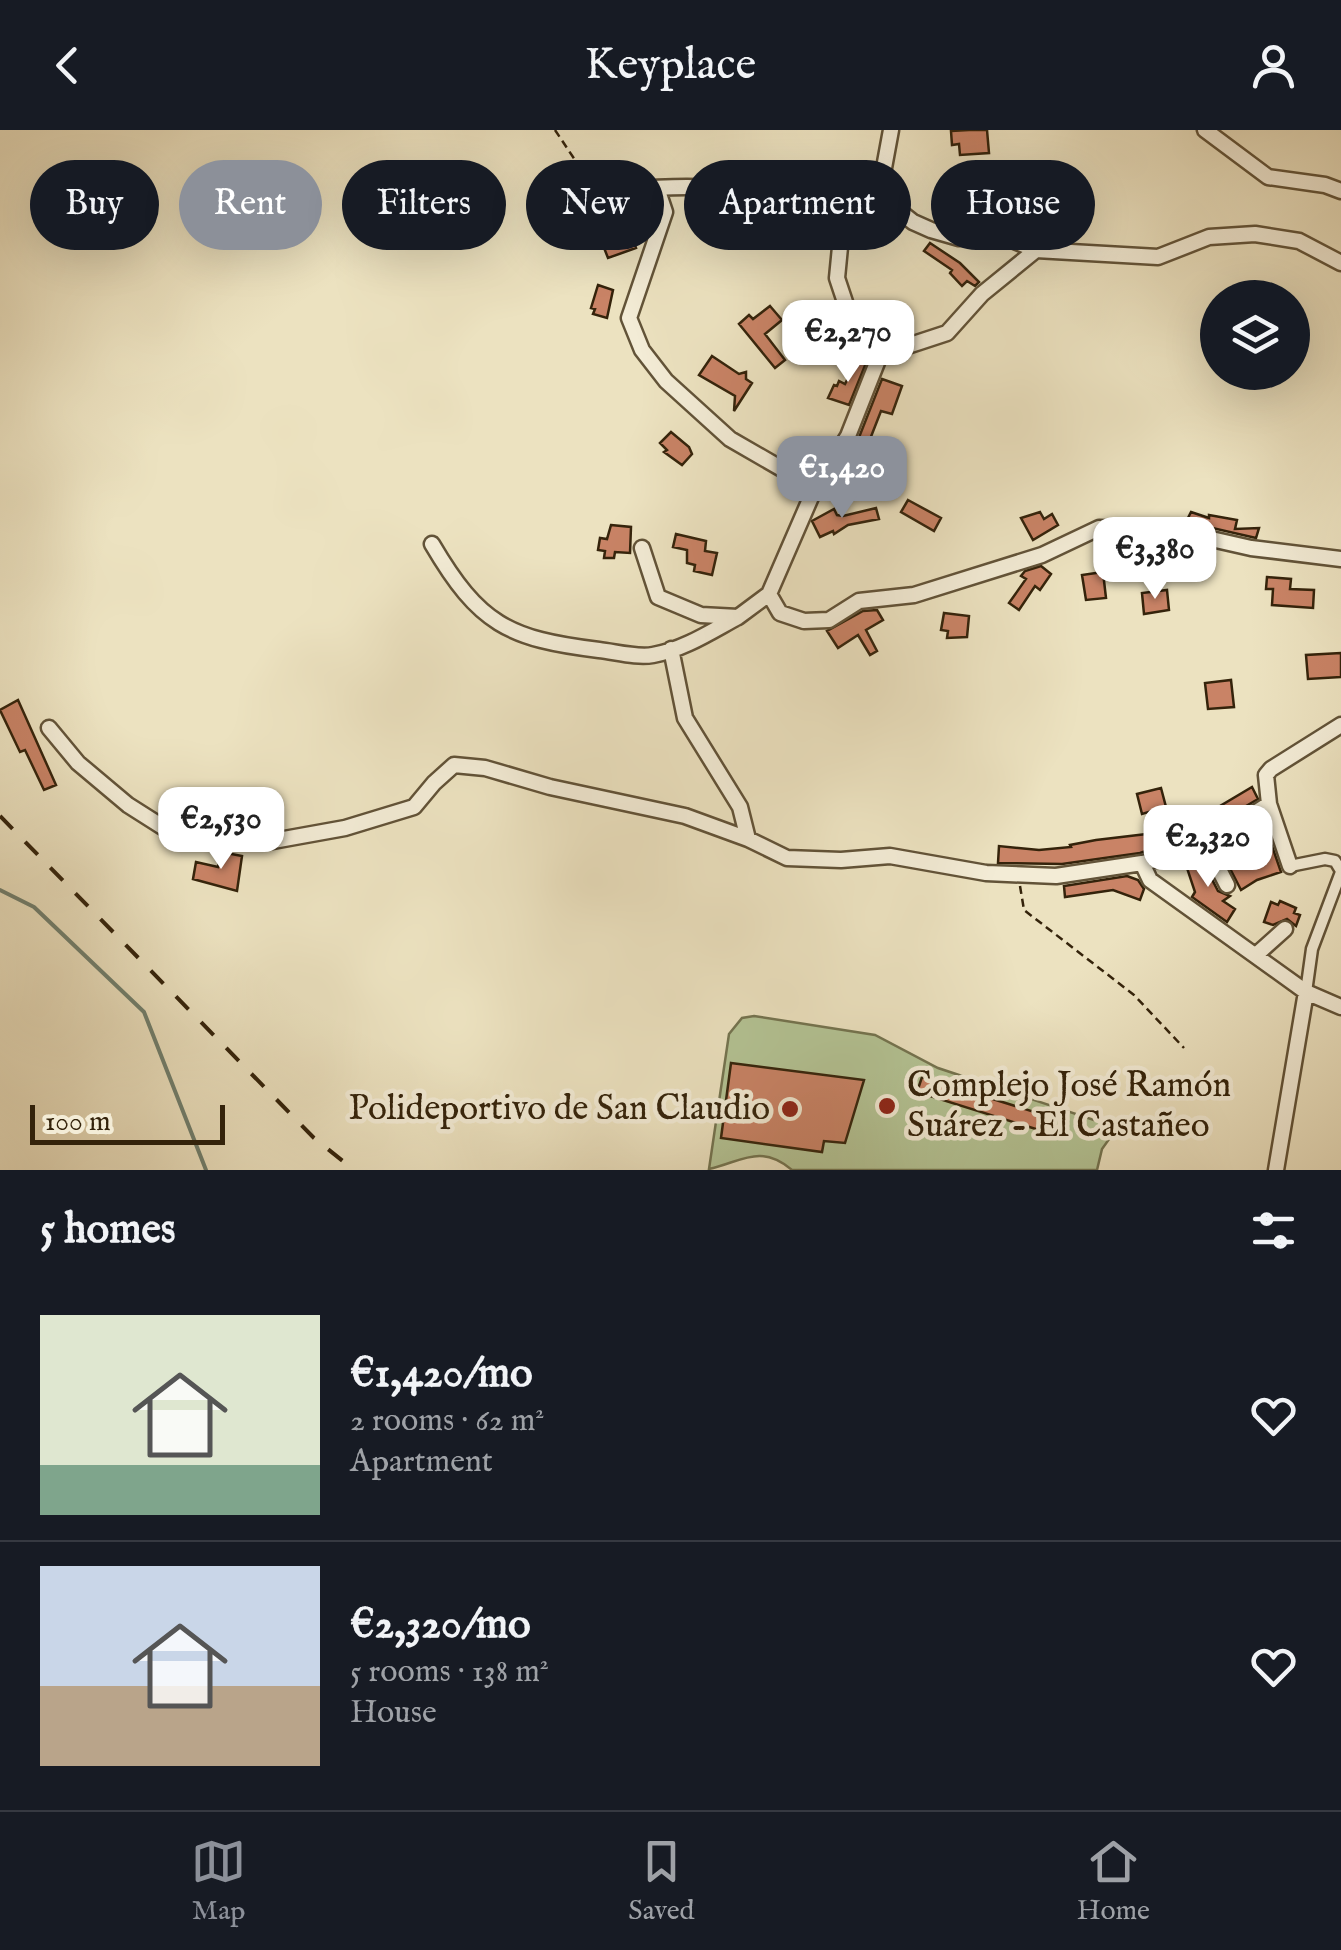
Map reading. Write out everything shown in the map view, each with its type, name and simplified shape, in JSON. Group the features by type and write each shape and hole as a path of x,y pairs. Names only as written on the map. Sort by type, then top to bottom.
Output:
{"street":[{"path":"885,160 891,130"},
{"path":"1205,130 1268,177 1341,191"},
{"path":"432,544 458,587 500,626 548,644 651,656 692,642 738,617 768,594 815,488 848,436 880,356 947,333 982,294 1036,250 1158,257 1209,236 1255,234 1299,241 1341,263"},
{"path":"652,250 630,318 642,350 666,381 730,439 815,488"},
{"path":"840,250 838,278 846,308 880,356"},
{"path":"768,594 780,613 804,621 829,620 859,601 914,595 1042,555 1099,528 1176,531 1251,548 1341,559"},
{"path":"642,548 658,598 701,616 738,617"},
{"path":"671,649 685,718 740,807 748,839"},
{"path":"1276,1170 1312,949 1341,872 1335,861 1325,859 1290,866 1270,804 1266,775 1341,724"},
{"path":"48,728 78,762 128,806 180,838 273,841 345,828 414,807 454,765 486,768 685,816 786,858 841,860 890,856 986,873 1056,876 1179,856 1270,804"},
{"path":"1206,844 1226,884"},
{"path":"1142,863 1150,880 1306,992 1341,1007"},
{"path":"1256,956 1285,929"}],"path":[{"path":"555,130 575,160"},
{"path":"1022,875 1020,898 1024,910 1134,996 1184,1048"}],"green space":[{"name":"Complejo José Ramón Suárez - El Castañeo","path":"754,1016 875,1035 938,1068 1106,1124 1112,1135 1102,1149 1097,1170 792,1170 770,1157 760,1156 709,1169 729,1034 742,1018"}],"building":[{"path":"987,130 989,153 960,155 959,144 952,145 951,131"},
{"path":"930,243 931,250 940,250 960,263 979,282 975,286 967,281 962,286 950,273 952,270 924,251"},
{"path":"605,250 630,250 608,258"},
{"path":"598,285 613,290 607,318 593,314 595,309 591,308"},
{"path":"770,306 782,320 765,334 785,360 775,368 739,324"},
{"path":"712,356 739,374 746,372 746,379 752,383 734,411 735,396 699,375"},
{"path":"857,360 866,363 849,405 828,398 834,385 839,381 845,384"},
{"path":"882,379 902,386 892,414 881,411 856,475 838,472 858,440"},
{"path":"671,432 692,454 682,465 664,452 667,450 660,443"},
{"path":"908,500 941,518 934,531 901,512"},
{"path":"876,508 879,519 848,525 820,537 812,521 834,509 843,516"},
{"path":"1040,512 1044,519 1052,514 1058,525 1033,540 1021,518"},
{"path":"1191,512 1237,520 1235,529 1259,528 1256,538 1186,522"},
{"path":"611,525 631,527 630,553 615,552 614,558 604,558 605,551 598,550 600,538 607,539"},
{"path":"676,534 706,541 705,551 717,553 712,575 694,571 695,565 687,563 687,550 673,547"},
{"path":"1041,566 1051,574 1040,590 1035,586 1019,610 1009,603 1026,579 1021,576"},
{"path":"1103,572 1106,598 1086,600 1082,575"},
{"path":"1267,577 1291,579 1290,589 1314,590 1313,608 1272,605 1273,589 1266,589"},
{"path":"1167,590 1169,610 1144,614 1142,593"},
{"path":"877,610 883,620 866,630 877,651 870,655 858,635 838,648 827,631 863,611"},
{"path":"944,613 969,616 967,637 947,638 948,631 941,630"},
{"path":"1341,653 1341,677 1308,679 1306,655"},
{"path":"1231,680 1234,707 1208,709 1205,683"},
{"path":"18,700 56,785 44,790 0,710"},
{"path":"1252,787 1258,799 1207,829 1200,818"},
{"path":"1161,788 1166,807 1142,814 1137,794"},
{"path":"1263,820 1281,872 1241,890 1219,847"},
{"path":"1193,823 1197,834 1140,853 1062,864 998,863 999,846 1039,850 1071,847 1096,840 1172,831"},
{"path":"221,852 242,856 237,891 193,879 196,862 218,867"},
{"path":"1200,856 1218,891 1230,896 1223,901 1235,909 1227,922 1192,897 1195,892 1185,862"},
{"path":"1127,876 1138,880 1144,889 1140,900 1113,890 1065,897 1064,886"},
{"path":"1280,901 1296,908 1294,913 1300,915 1296,926 1287,919 1273,925 1264,922 1271,902 1278,905"},
{"name":"Polideportivo de San Claudio","path":"731,1063 864,1080 845,1143 824,1141 822,1152 721,1138"},
{"path":"922,1077 1044,1115 1039,1130 917,1092"}],"waterway":[{"path":"0,890 34,907 144,1012 206,1170"}],"railway":[{"path":"0,816 314,1138 354,1170"}],"place":[{"name":"Complejo José Ramón Suárez - El Castañeo","path":"887,1106"},
{"name":"Polideportivo de San Claudio","path":"790,1109"}]}
